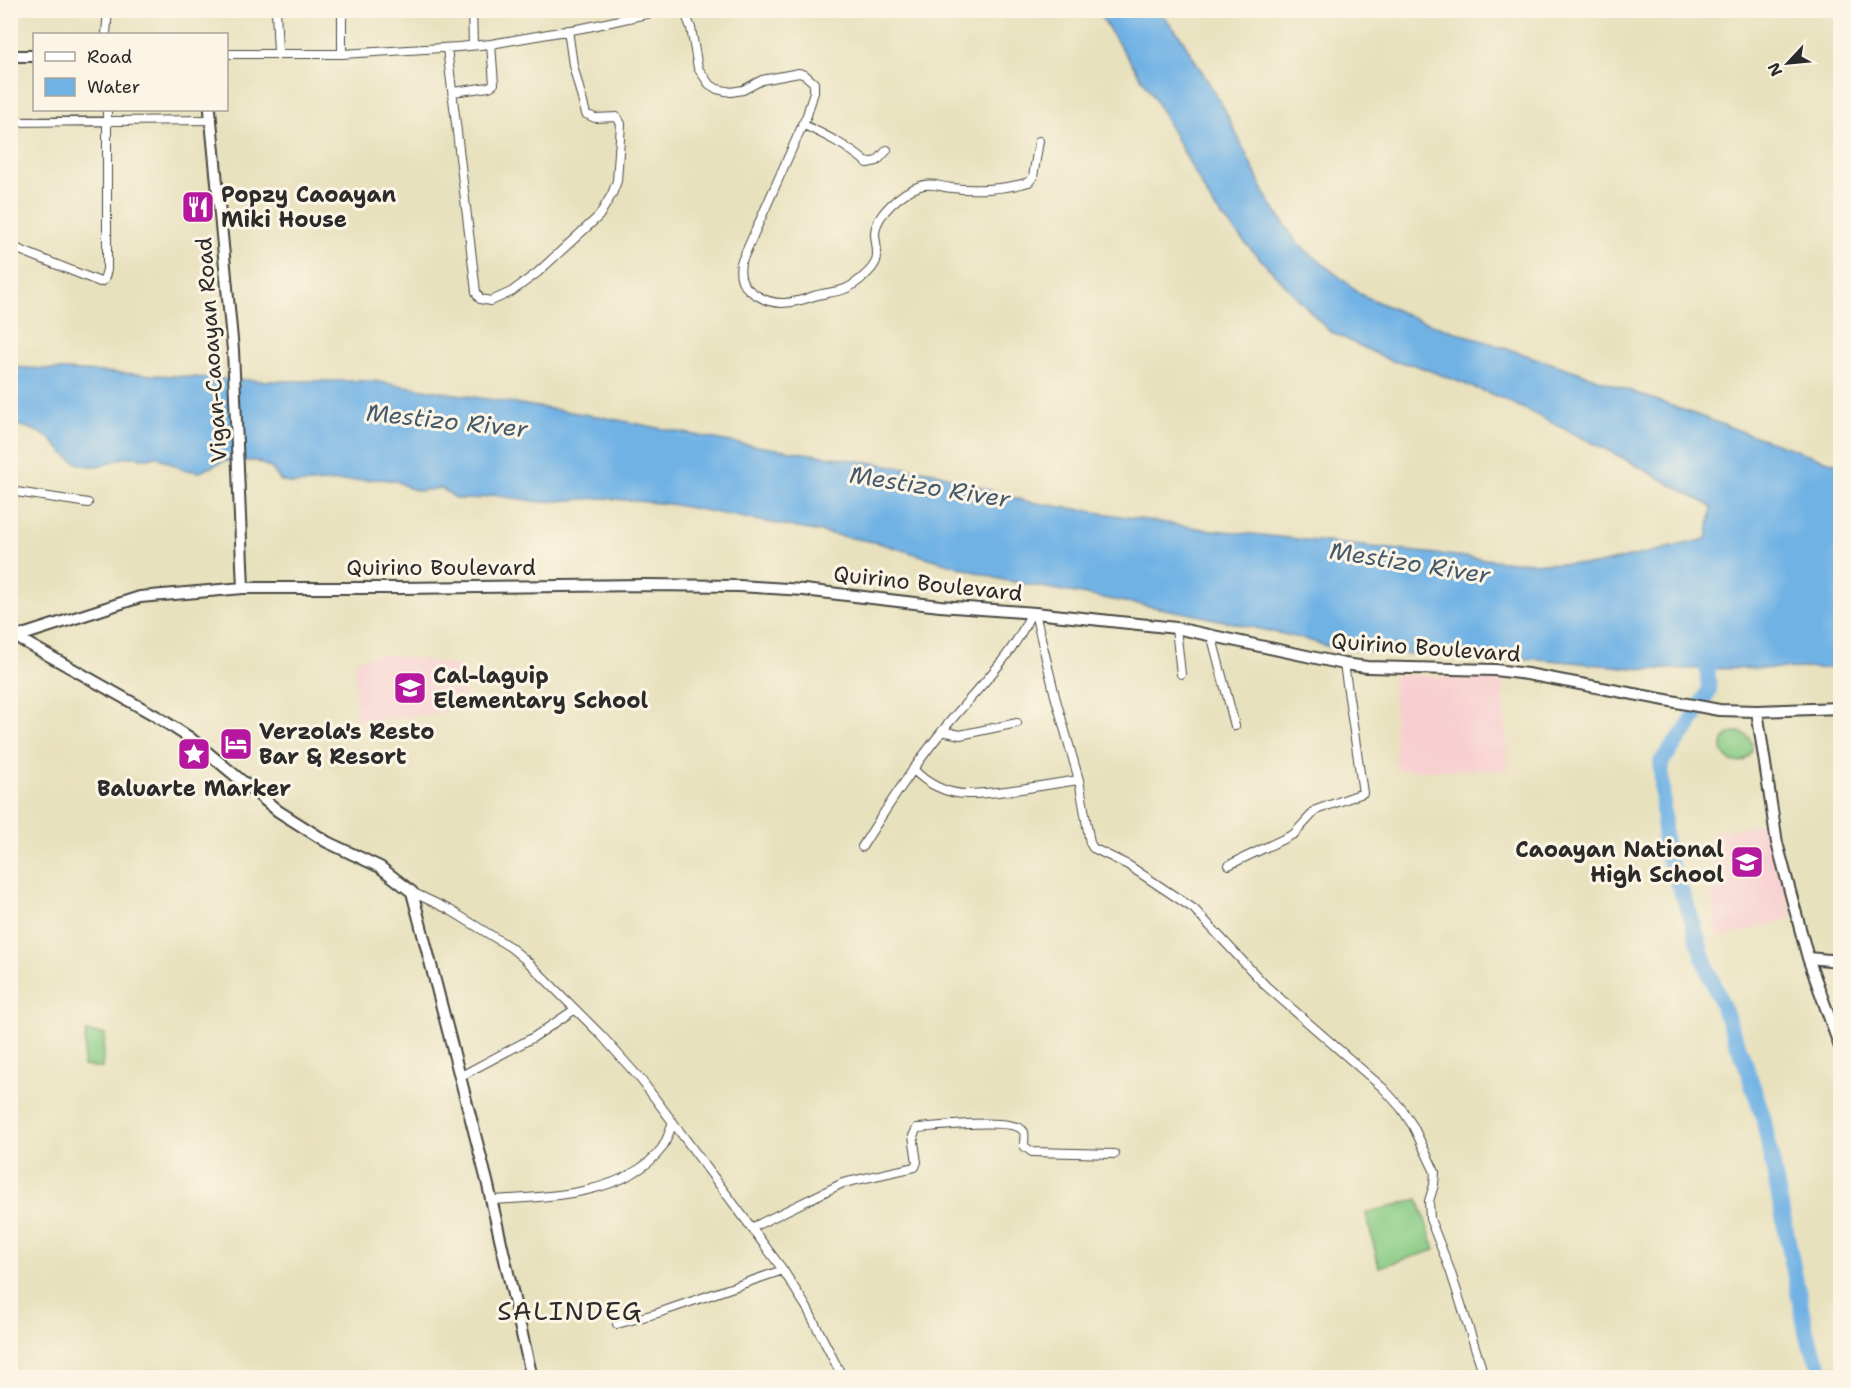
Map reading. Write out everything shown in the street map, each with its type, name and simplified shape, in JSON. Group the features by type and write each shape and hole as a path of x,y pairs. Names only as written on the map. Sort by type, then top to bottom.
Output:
{"street":[{"path":"106,33 108,10"},
{"path":"276,10 278,52"},
{"path":"342,10 342,54"},
{"path":"472,10 473,45"},
{"path":"228,54 278,52 342,54 491,44 664,10"},
{"path":"684,10 698,68 709,84 717,89 730,92 743,90 762,80 799,73 811,78 814,83 814,92 802,124 741,263 740,277 746,289 761,298 778,303 794,302 817,294 840,292 869,271 876,260 875,236 879,218 898,199 921,185 996,188 1029,182 1033,177 1039,141"},
{"path":"447,48 476,292 480,299 491,302 511,292 537,273 599,216 612,195 616,181 621,124 617,117 595,118 586,114 573,65 568,30"},
{"path":"453,92 489,87 494,84 491,44"},
{"path":"10,56 33,56"},
{"path":"10,246 100,282 104,280 107,270 107,111"},
{"path":"10,122 108,121 211,115"},
{"name":"Vigan-Caoayan Road","path":"211,115 233,350 243,588"},
{"path":"802,124 855,152 867,163 877,161 887,150"},
{"path":"10,491 88,503"},
{"name":"Quirino Boulevard","path":"13,638 140,597 243,588 739,586 804,590 940,606 1176,628 1344,664 1367,667 1495,670 1719,710 1840,708"},
{"path":"862,847 913,769 942,731 1013,648 1033,613"},
{"path":"1033,613 1078,780 1093,848 1128,865 1194,909 1266,986 1383,1088 1413,1126 1435,1172 1429,1201 1430,1220 1450,1270 1482,1377"},
{"path":"1176,628 1181,674"},
{"path":"1211,634 1235,726"},
{"path":"13,638 165,721 190,738 278,811 327,842 380,867 412,892 450,910 510,947 528,962 602,1036 642,1081 783,1270 807,1308 843,1377"},
{"path":"1229,865 1294,834 1316,810 1363,793 1344,664"},
{"path":"1757,711 1774,826 1808,958 1840,1047"},
{"path":"942,731 960,735 1017,723"},
{"path":"913,769 921,778 937,787 966,794 1078,780"},
{"path":"412,892 461,1076 532,1377"},
{"path":"1808,958 1840,961"},
{"path":"461,1076 534,1037 574,1010"},
{"path":"490,1200 556,1196 603,1186 632,1174 660,1150 673,1122"},
{"path":"751,1228 843,1183 915,1167 918,1162 913,1136 917,1128 963,1124 1008,1124 1022,1129 1024,1146 1032,1152 1115,1154"},
{"path":"617,1324 658,1313 783,1270"}],"shaded area":[{"name":"Cal-laguip Elementary School","path":"386,654 463,667 466,710 357,722 355,660"},
{"path":"1393,674 1503,680 1508,770 1396,770"},
{"name":"Caoayan National High School","path":"1769,823 1793,918 1717,938 1711,893 1719,890 1710,833"}],"green space":[{"path":"1737,732 1748,736 1752,747 1748,758 1737,762 1726,758 1722,747 1726,736"},
{"path":"86,1032 105,1034 102,1068 83,1066"},
{"path":"1418,1199 1435,1250 1379,1267 1366,1213"}],"water":[{"name":"Mestizo River","path":"1097,11 1159,11 1181,37 1224,108 1268,200 1298,244 1362,295 1419,320 1578,372 1840,465 1840,668 1644,669 1539,659 1371,652 1326,646 1305,639 1192,614 1003,580 879,543 670,504 602,498 541,502 493,495 476,499 457,499 441,488 421,491 409,488 397,481 380,479 292,484 280,480 272,469 257,461 224,461 200,472 182,469 156,456 129,457 92,466 73,461 41,433 11,424 10,367 264,381 372,381 602,417 736,443 934,472 1024,501 1204,529 1512,562 1595,565 1707,539 1712,507 1621,457 1504,399 1415,365 1391,361 1329,331 1213,206 1152,94"}],"waterway":[{"path":"1706,647 1709,691 1689,726 1661,762 1665,850 1763,1117 1807,1336 1825,1378"}],"place":[{"name":"Popzy Caoayan Miki House","path":"198,207"},
{"name":"Cal-laguip Elementary School","path":"410,688"},
{"name":"Verzola's Resto Bar & Resort","path":"236,744"},
{"name":"Baluarte Marker","path":"194,754"},
{"name":"Caoayan National High School","path":"1747,862"}],"district":[{"name":"SALINDEG","path":"570,1311"}]}
